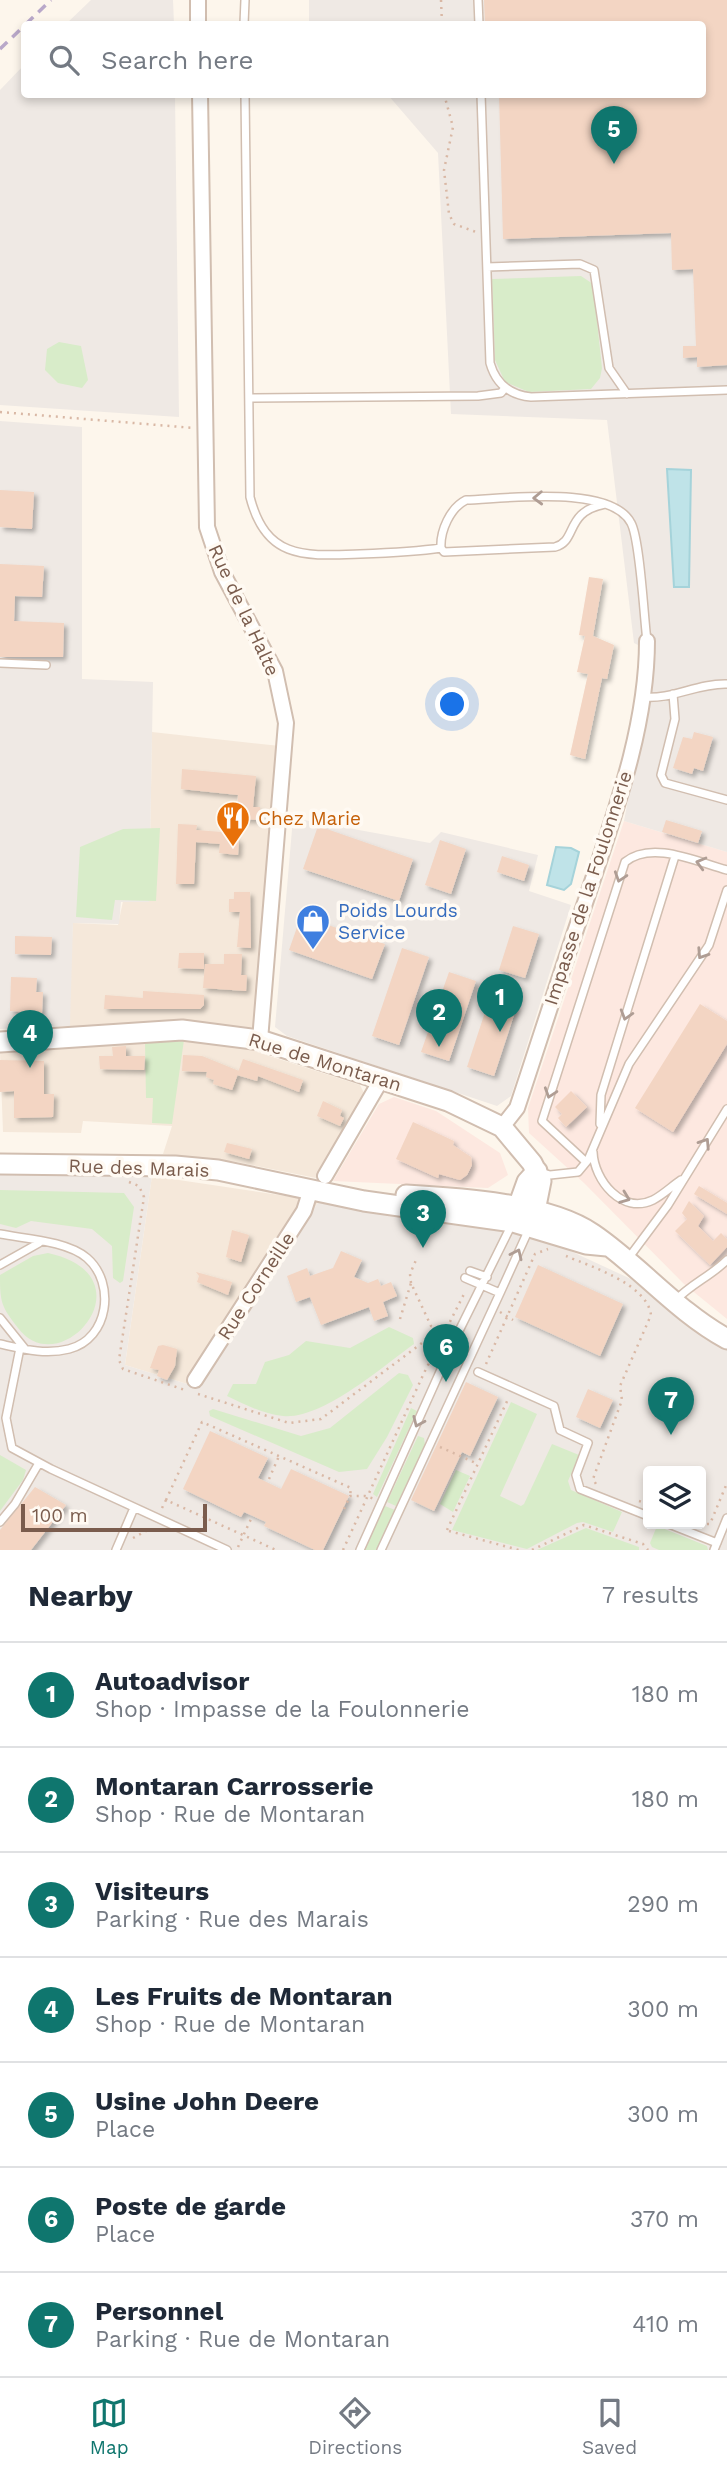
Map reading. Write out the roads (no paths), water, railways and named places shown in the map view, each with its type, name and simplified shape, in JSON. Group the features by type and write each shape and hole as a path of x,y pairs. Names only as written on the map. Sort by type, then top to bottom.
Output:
{"street":[{"path":"198,0 198,21"},
{"name":"Rue de la Halte","path":"200,98 206,515 213,551 275,671 286,723 260,1040"},
{"name":"Impasse de la Foulonnerie","path":"502,1127 517,1108 607,837 628,766 642,697 647,641"},
{"name":"Rue de Montaran","path":"0,1042 182,1030 260,1040 448,1101 502,1127 537,1171"},
{"name":"Rue Corneille","path":"195,1380 304,1211 381,1080"},
{"name":"Rue des Marais","path":"0,1164 175,1166 488,1209 524,1217"},
{"path":"537,1171 541,1186 524,1217 591,1232 673,1303 725,1333"}],"lane":[{"path":"244,0 244,21"},
{"path":"478,0 479,21"},
{"path":"245,98 250,496 258,523 273,540 291,551 315,556 441,548 444,552 562,545 579,514 590,507 605,504"},
{"path":"481,98 490,363 495,377 505,388 520,396 531,397 727,390"},
{"path":"487,267 580,264 594,270 609,368 627,394"},
{"path":"249,398 478,396 501,393 505,388"},
{"path":"441,548 442,532 456,507 466,500 575,497 620,510 633,526 647,641"},
{"path":"0,663 46,665"},
{"path":"642,697 659,699 708,683 727,684"},
{"path":"673,694 675,719 661,775 665,783 727,800"},
{"path":"586,1162 542,1121 625,862 644,853 675,856 727,870"},
{"path":"600,1133 601,1096 675,856"},
{"path":"537,1171 550,1175 578,1172 586,1162 629,1064 709,945 727,890"},
{"path":"626,1261 668,1205 727,1109"},
{"path":"593,1148 597,1176 624,1200 633,1203 653,1200 683,1178"},
{"path":"360,1550 455,1340 487,1277 524,1217"},
{"path":"381,1550 500,1293 524,1217"},
{"path":"0,1234 86,1256 99,1270 106,1307 100,1322 88,1338 72,1348 49,1352 0,1343"},
{"path":"0,1265 39,1242"},
{"path":"673,1303 694,1284 712,1275 727,1260"},
{"path":"487,1277 467,1277 500,1293"},
{"path":"0,1318 22,1349 6,1418 12,1448 227,1550"},
{"path":"479,1372 554,1406 560,1430 588,1443 576,1475 580,1489 643,1514"},
{"path":"0,1522 15,1504 39,1463"},
{"path":"116,1550 134,1508"},
{"path":"680,1529 716,1546 727,1517"}],"water":[{"path":"667,469 691,470 689,587 674,587"},
{"path":"556,847 571,848 579,852 571,884 564,890 547,885"}],"railway":[{"path":"29,21 51,0"},
{"path":"0,49 21,29"}],"place":[{"name":"Usine John Deere","path":"614,164"},
{"name":"Chez Marie","path":"233,848"},
{"name":"Poids Lourds Service","path":"313,951"},
{"name":"Autoadvisor","path":"500,1032"},
{"name":"Montaran Carrosserie","path":"439,1047"},
{"name":"Les Fruits de Montaran","path":"30,1068"},
{"name":"Visiteurs","path":"423,1248"},
{"name":"Poste de garde","path":"446,1382"},
{"name":"Personnel","path":"671,1435"}]}
